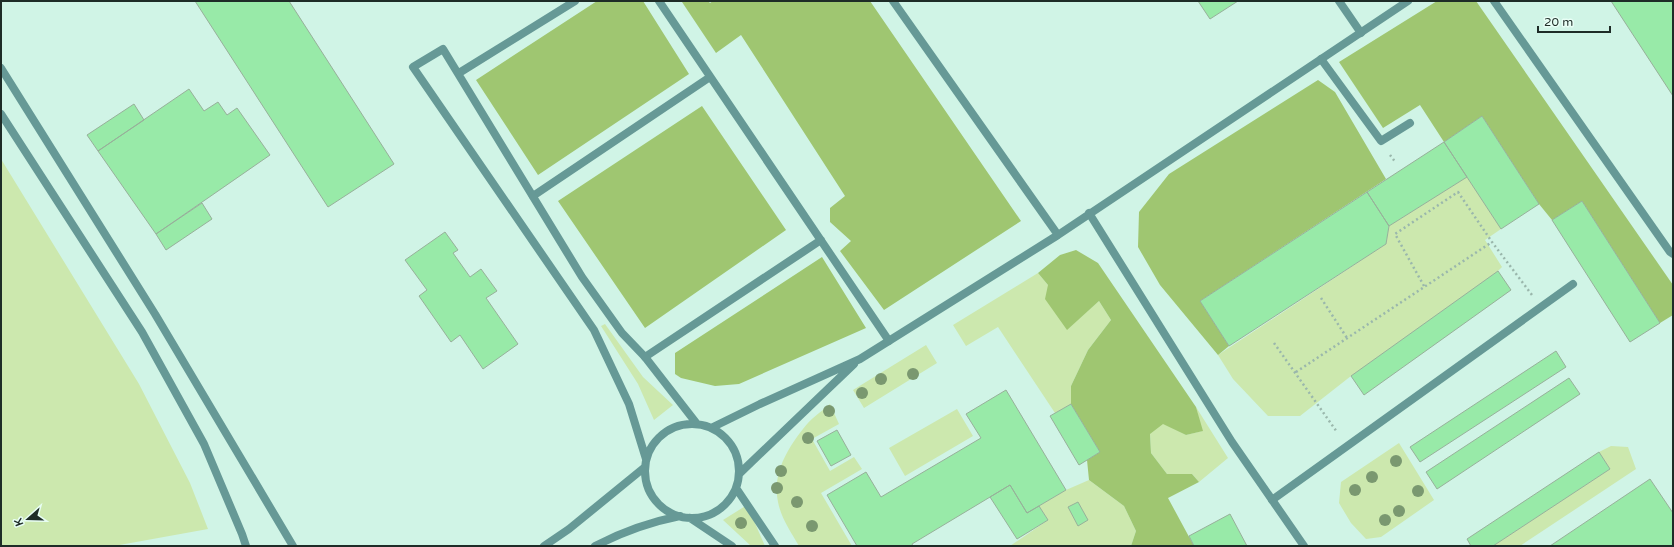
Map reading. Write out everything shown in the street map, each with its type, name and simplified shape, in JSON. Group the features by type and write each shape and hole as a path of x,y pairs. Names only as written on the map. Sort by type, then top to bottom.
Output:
{"street":[{"path":"459,73 576,1"},
{"path":"658,1 889,341"},
{"path":"893,1 1058,235"},
{"path":"1339,1 1361,33"},
{"path":"711,428 860,359 1058,235 1408,1"},
{"path":"1494,1 1670,252 1673,254"},
{"path":"544,546 569,529 646,463 653,444 665,432 680,425 697,424 711,428 723,436 732,446 738,460 739,474 736,488 730,498 712,513 702,517 690,518 680,516 665,509 653,498 647,483 646,463 629,404 594,330 413,67 443,49 582,277 622,333 645,357 697,424"},
{"path":"1321,59 1381,141 1410,123"},
{"path":"1,68 155,314 292,546"},
{"path":"533,196 710,77"},
{"path":"1,114 142,332 204,444 246,546"},
{"path":"1089,214 1232,442 1304,546"},
{"path":"645,357 821,240"},
{"path":"1272,500 1573,284"},
{"path":"739,474 860,359"},
{"path":"736,488 775,546"},
{"path":"595,546 653,521 680,516"},
{"path":"690,518 732,546"}],"path":[{"path":"1424,286 1394,234 1458,192 1492,242 1541,306"},
{"path":"1296,372 1492,242"},
{"path":"1321,298 1347,338"},
{"path":"1274,343 1347,446"}],"green space":[{"path":"597,1 643,1 689,74 538,175 476,80"},
{"path":"708,1 710,3 713,1 870,1 1021,221 884,310 840,251 851,241 830,222 830,208 845,196 741,35 716,53 682,2"},
{"path":"1437,1 1476,1 1673,285 1673,315 1660,323 1582,201 1552,220 1539,204 1482,116 1444,142 1420,105 1383,128 1339,62"},
{"path":"1318,80 1335,92 1386,179 1200,301 1229,346 1218,355 1160,285 1138,247 1139,212 1169,174"},
{"path":"702,106 786,230 645,328 558,201"},
{"path":"1,159 139,384 190,483 208,529 114,546 1,546"},
{"path":"1467,177 1501,229 1485,240 1502,267 1351,376 1300,416 1268,416 1233,379 1218,355 1386,244 1389,226"},
{"path":"1076,250 1098,263 1196,407 1203,431 1186,435 1163,424 1150,434 1151,453 1167,474 1192,474 1199,482 1168,498 1194,546 1131,546 1136,531 1124,506 1089,480 1087,460 1100,452 1071,404 1071,386 1088,350 1111,320 1099,301 1067,330 1045,299 1048,285 1038,273 1060,255"},
{"path":"822,257 866,328 739,384 715,386 681,378 675,374 675,353"},
{"path":"1038,273 1048,285 1067,329 1099,301 1111,320 1088,350 1071,386 1071,404 1055,413 998,327 966,346 953,325"},
{"path":"605,324 643,377 673,405 654,420 638,384 601,326"},
{"path":"926,345 937,363 864,408 853,390"},
{"path":"830,404 839,424 812,439 830,471 854,457 862,469 821,493 852,546 799,546 779,508 777,482 779,472 786,454 806,425"},
{"path":"1196,407 1228,458 1199,482 1192,474 1167,474 1151,453 1150,433 1163,423 1186,435 1202,431"},
{"path":"957,409 973,436 905,476 889,448"},
{"path":"1399,443 1434,500 1381,537 1366,539 1351,523 1339,503 1341,482"},
{"path":"1611,446 1628,447 1636,469 1520,546 1493,546 1610,469 1599,452"},
{"path":"1089,480 1124,506 1136,531 1131,546 1010,546 1048,520 1039,506 1066,490"},
{"path":"747,505 765,546 751,546 723,520"}],"building":[{"path":"195,1 289,1 394,164 328,207"},
{"path":"1198,1 1238,1 1210,19"},
{"path":"1611,1 1673,1 1673,96"},
{"path":"189,89 204,111 218,102 227,115 237,108 270,155 156,234 98,151"},
{"path":"134,104 144,120 98,151 87,135"},
{"path":"1482,116 1539,204 1501,229 1444,142"},
{"path":"1444,142 1467,177 1389,226 1367,192"},
{"path":"1367,192 1389,226 1386,244 1229,346 1200,301"},
{"path":"1582,201 1660,323 1630,342 1552,220"},
{"path":"202,203 212,219 166,250 156,234"},
{"path":"445,232 458,250 453,253 470,277 481,269 497,291 486,298 518,344 483,369 460,335 451,342 419,296 427,290 405,260"},
{"path":"1498,271 1511,290 1364,395 1351,376"},
{"path":"1556,351 1566,367 1420,462 1410,447"},
{"path":"1569,378 1580,394 1437,489 1426,472"},
{"path":"1006,390 1066,490 1027,513 1010,485 912,544 913,546 857,546 827,495 866,472 881,497 981,438 966,414"},
{"path":"1071,404 1100,452 1079,465 1050,416"},
{"path":"837,430 851,455 831,466 817,441"},
{"path":"1599,452 1610,469 1493,546 1471,546 1467,539"},
{"path":"1650,479 1673,513 1673,546 1550,546"},
{"path":"1010,485 1027,513 1039,506 1048,520 1017,539 990,497"},
{"path":"1078,502 1088,520 1078,526 1068,507"},
{"path":"1230,514 1247,546 1194,546 1189,536"}]}
